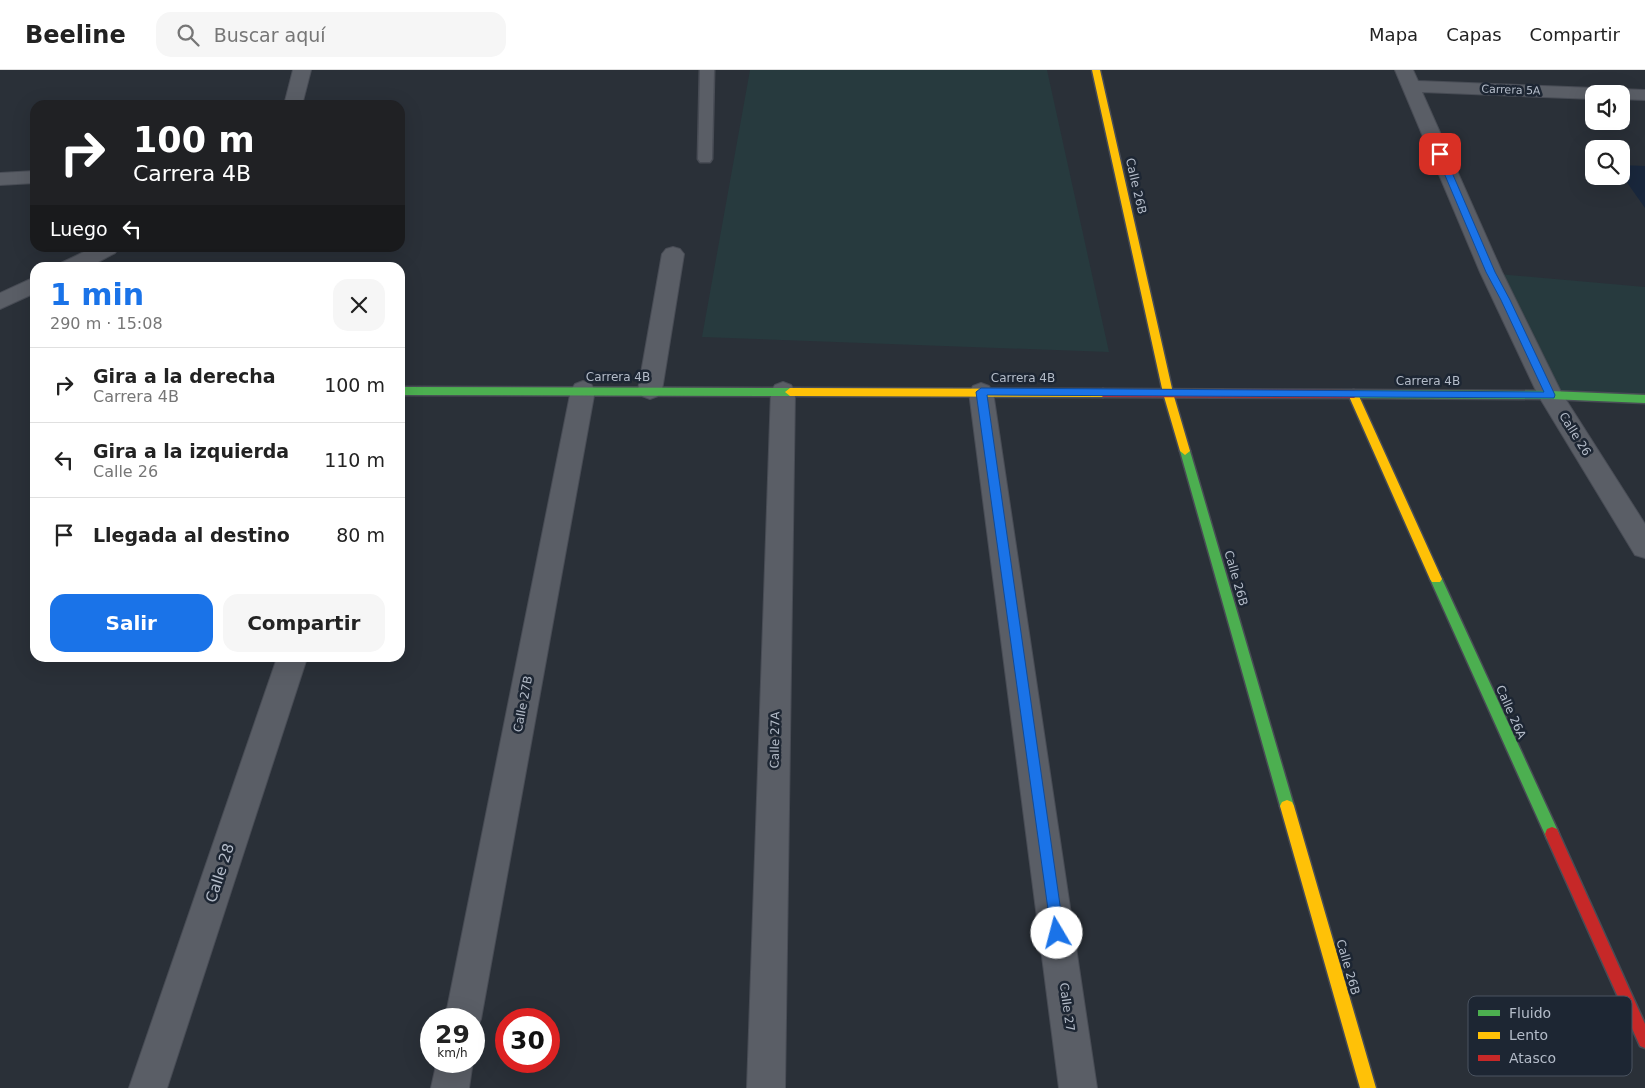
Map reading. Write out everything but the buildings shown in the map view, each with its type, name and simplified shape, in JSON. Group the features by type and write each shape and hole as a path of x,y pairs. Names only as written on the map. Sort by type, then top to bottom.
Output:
{"street":[{"path":"294,100 302,70"},
{"name":"Calle 26B","path":"1096,70 1168,393 1368,1088"},
{"name":"Carrera 5A","path":"1407,78 1585,92"},
{"name":"Calle 26","path":"1407,78 1491,272 1550,395 1642,539"},
{"path":"1630,94 1645,95"},
{"path":"0,179 30,177"},
{"path":"80,262 100,252"},
{"path":"650,390 672,254"},
{"path":"0,302 30,287"},
{"name":"Calle 27B","path":"465,1008 583,390"},
{"name":"Carrera 4B","path":"405,391 650,390 1550,395 1645,399"},
{"name":"Calle 27A","path":"766,1088 783,391"},
{"name":"Calle 27","path":"981,392 1078,1088"},
{"name":"Calle 26A","path":"1353,394 1624,996"},
{"name":"Calle 28","path":"148,1088 291,662"},
{"name":"Calle 26A","path":"1632,1013 1645,1042"},
{"path":"450,1088 453,1073"}],"lane":[{"path":"705,158 707,70"}],"green space":[{"path":"750,70 1047,70 1109,352 702,337"},
{"path":"1498,274 1645,287 1645,397 1551,394"}],"water":[{"path":"1630,165 1645,166 1645,208 1629,185"}],"traffic: fast":[{"path":"405,391 790,392"},
{"path":"1354,394 1550,395 1645,399"},
{"path":"1185,451 1287,806"},
{"path":"1436,579 1552,834"}],"traffic: slow":[{"path":"1096,70 1168,393 1185,451"},
{"path":"790,392 1103,393"},
{"path":"1353,394 1436,579"},
{"path":"1287,806 1368,1088"}],"traffic: jam":[{"path":"1103,393 1354,394"},
{"path":"1552,834 1625,996"},
{"path":"1632,1012 1645,1041"}],"route":[{"path":"1057,933 981,392 1550,395 1491,272 1440,154"}]}
